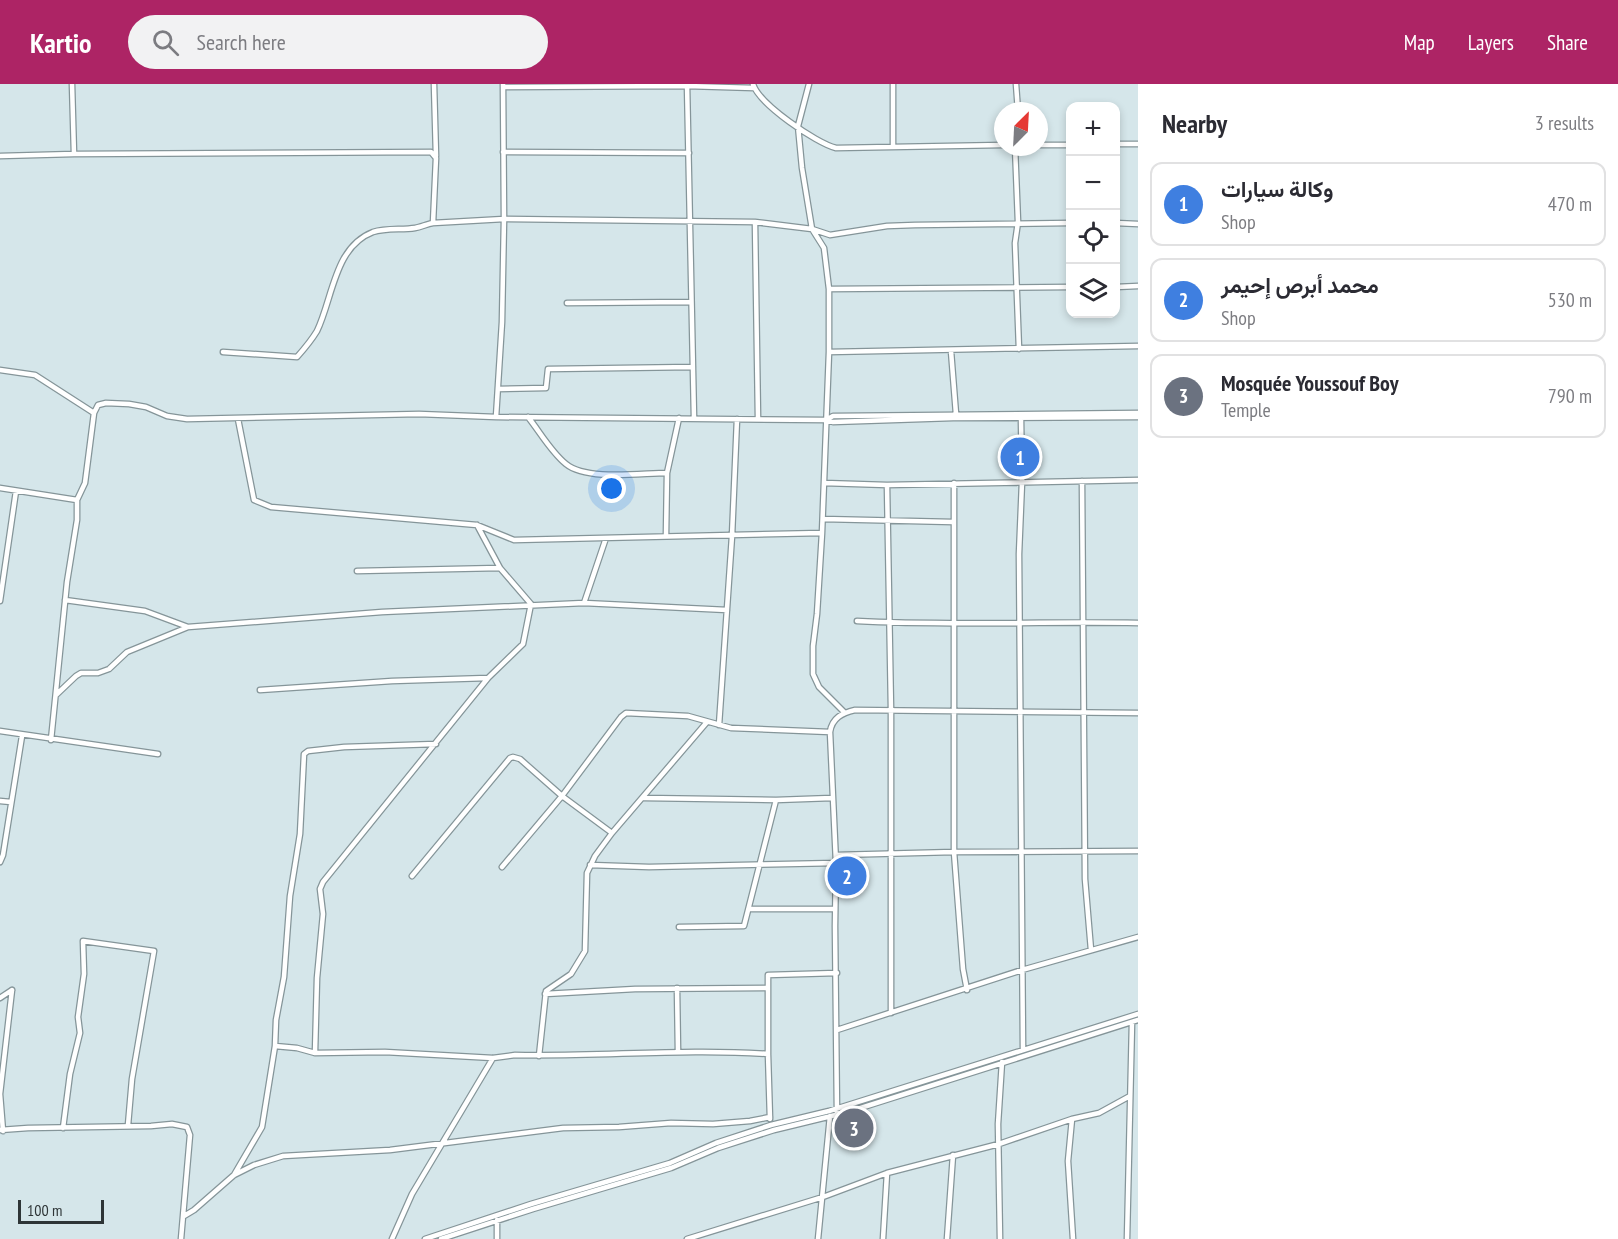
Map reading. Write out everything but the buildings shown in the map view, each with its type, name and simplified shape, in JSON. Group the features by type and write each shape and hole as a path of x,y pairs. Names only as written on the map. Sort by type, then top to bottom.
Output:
{"street":[{"path":"72,84 74,154"},
{"path":"433,223 436,158 435,84"},
{"path":"809,84 798,126 801,168 812,229 824,248 829,289 829,352 822,533 813,674 819,687 844,712"},
{"path":"893,84 893,146"},
{"path":"1017,84 1018,102"},
{"path":"687,85 694,418"},
{"path":"496,417 504,219 503,86 754,86 766,103 819,141 836,148 994,145"},
{"path":"1120,144 1138,144"},
{"path":"1048,145 1066,145"},
{"path":"0,156 431,152 436,158"},
{"path":"504,152 688,153"},
{"path":"1015,156 1018,222 1015,243 1019,349"},
{"path":"223,352 297,357 318,329 339,267 348,252 360,239 375,231 417,228 433,223 504,219 755,222 812,229 830,235 887,226 1066,223"},
{"path":"755,222 758,419"},
{"path":"1120,223 1138,224"},
{"path":"1120,287 1138,286"},
{"path":"829,289 1066,287"},
{"path":"567,303 691,302"},
{"path":"829,352 1138,345"},
{"path":"951,351 956,414"},
{"path":"498,389 546,388 548,369 693,367"},
{"path":"0,370 35,375 94,413"},
{"path":"51,740 65,600 77,520 77,500 85,483 94,413 98,405 129,404 146,407 167,416 187,419 419,414 496,417 736,418 833,422 1138,415"},
{"path":"826,420 833,416 956,414 1138,415"},
{"path":"528,417 565,464 577,471 598,474 667,473"},
{"path":"666,536 667,473 679,418"},
{"path":"719,725 732,536 736,418"},
{"path":"1021,418 1022,482 1018,554 1023,1050"},
{"path":"238,419 254,500 271,507 477,525 514,540 822,533"},
{"path":"824,483 887,485 1138,480"},
{"path":"1082,481 1085,879 1091,950"},
{"path":"954,483 954,852 963,969 967,990"},
{"path":"887,485 891,710 891,1013"},
{"path":"0,488 77,500"},
{"path":"0,600 16,491"},
{"path":"822,519 953,522"},
{"path":"477,525 500,568 531,604"},
{"path":"584,603 606,538"},
{"path":"357,572 500,568"},
{"path":"65,600 145,612 188,627"},
{"path":"56,695 81,673 98,673 109,669 127,652 188,627 382,612 531,604 584,603 727,610"},
{"path":"315,1053 317,978 323,914 320,888 488,678 523,644 531,604"},
{"path":"857,621 1138,623"},
{"path":"261,690 392,681 488,678"},
{"path":"837,1112 836,855 830,732 837,716 844,712 891,710 1138,713"},
{"path":"502,867 562,796 619,719 626,714 688,716 719,725 758,730 830,732"},
{"path":"539,1056 545,994 548,989 571,974 585,951 587,873 590,865 612,833 707,722"},
{"path":"0,731 158,754"},
{"path":"0,862 22,736"},
{"path":"234,1175 262,1127 284,977 290,896 300,834 304,754 308,751 344,747 436,744"},
{"path":"411,876 513,757 520,759 562,796 612,833"},
{"path":"644,798 776,800 832,798"},
{"path":"679,927 744,927 776,800"},
{"path":"0,801 10,802"},
{"path":"836,855 1138,851"},
{"path":"590,865 649,867 836,863"},
{"path":"749,909 835,909"},
{"path":"837,1030 967,990 1022,970 1138,937"},
{"path":"63,1128 70,1074 80,1033 78,1017 84,974 83,941 154,951 132,1079 128,1125"},
{"path":"771,1125 768,975 837,973"},
{"path":"545,994 676,988 767,988"},
{"path":"676,988 678,1052"},
{"path":"0,998 12,990 0,1094 2,1131 28,1128 172,1124 189,1130 182,1239"},
{"path":"441,1239 671,1168 718,1148 774,1130 830,1116 1023,1050 1138,1014"},
{"path":"424,1239 531,1204 670,1163 716,1143 771,1125 837,1112 1138,1020"},
{"path":"1127,1239 1132,1022"},
{"path":"275,1046 297,1048 315,1053 385,1052 493,1058 516,1055 678,1052 768,1054"},
{"path":"392,1239 411,1194 493,1058"},
{"path":"999,1239 998,1124 1002,1062"},
{"path":"687,1239 823,1197 887,1173 999,1144 1072,1119 1099,1113 1130,1095"},
{"path":"818,1239 830,1116"},
{"path":"184,1216 234,1175 254,1165 283,1156 390,1150 563,1128 671,1123 714,1124 770,1117"},
{"path":"1072,1119 1068,1161 1072,1239"},
{"path":"947,1239 953,1155"},
{"path":"883,1239 887,1173"},
{"path":"496,1239 497,1220"}],"place":[{"name":"وكالة سيارات","path":"1020,457"},
{"name":"محمد أبرص إحيمر","path":"847,876"},
{"name":"Mosquée Youssouf Boy","path":"854,1128"}]}
